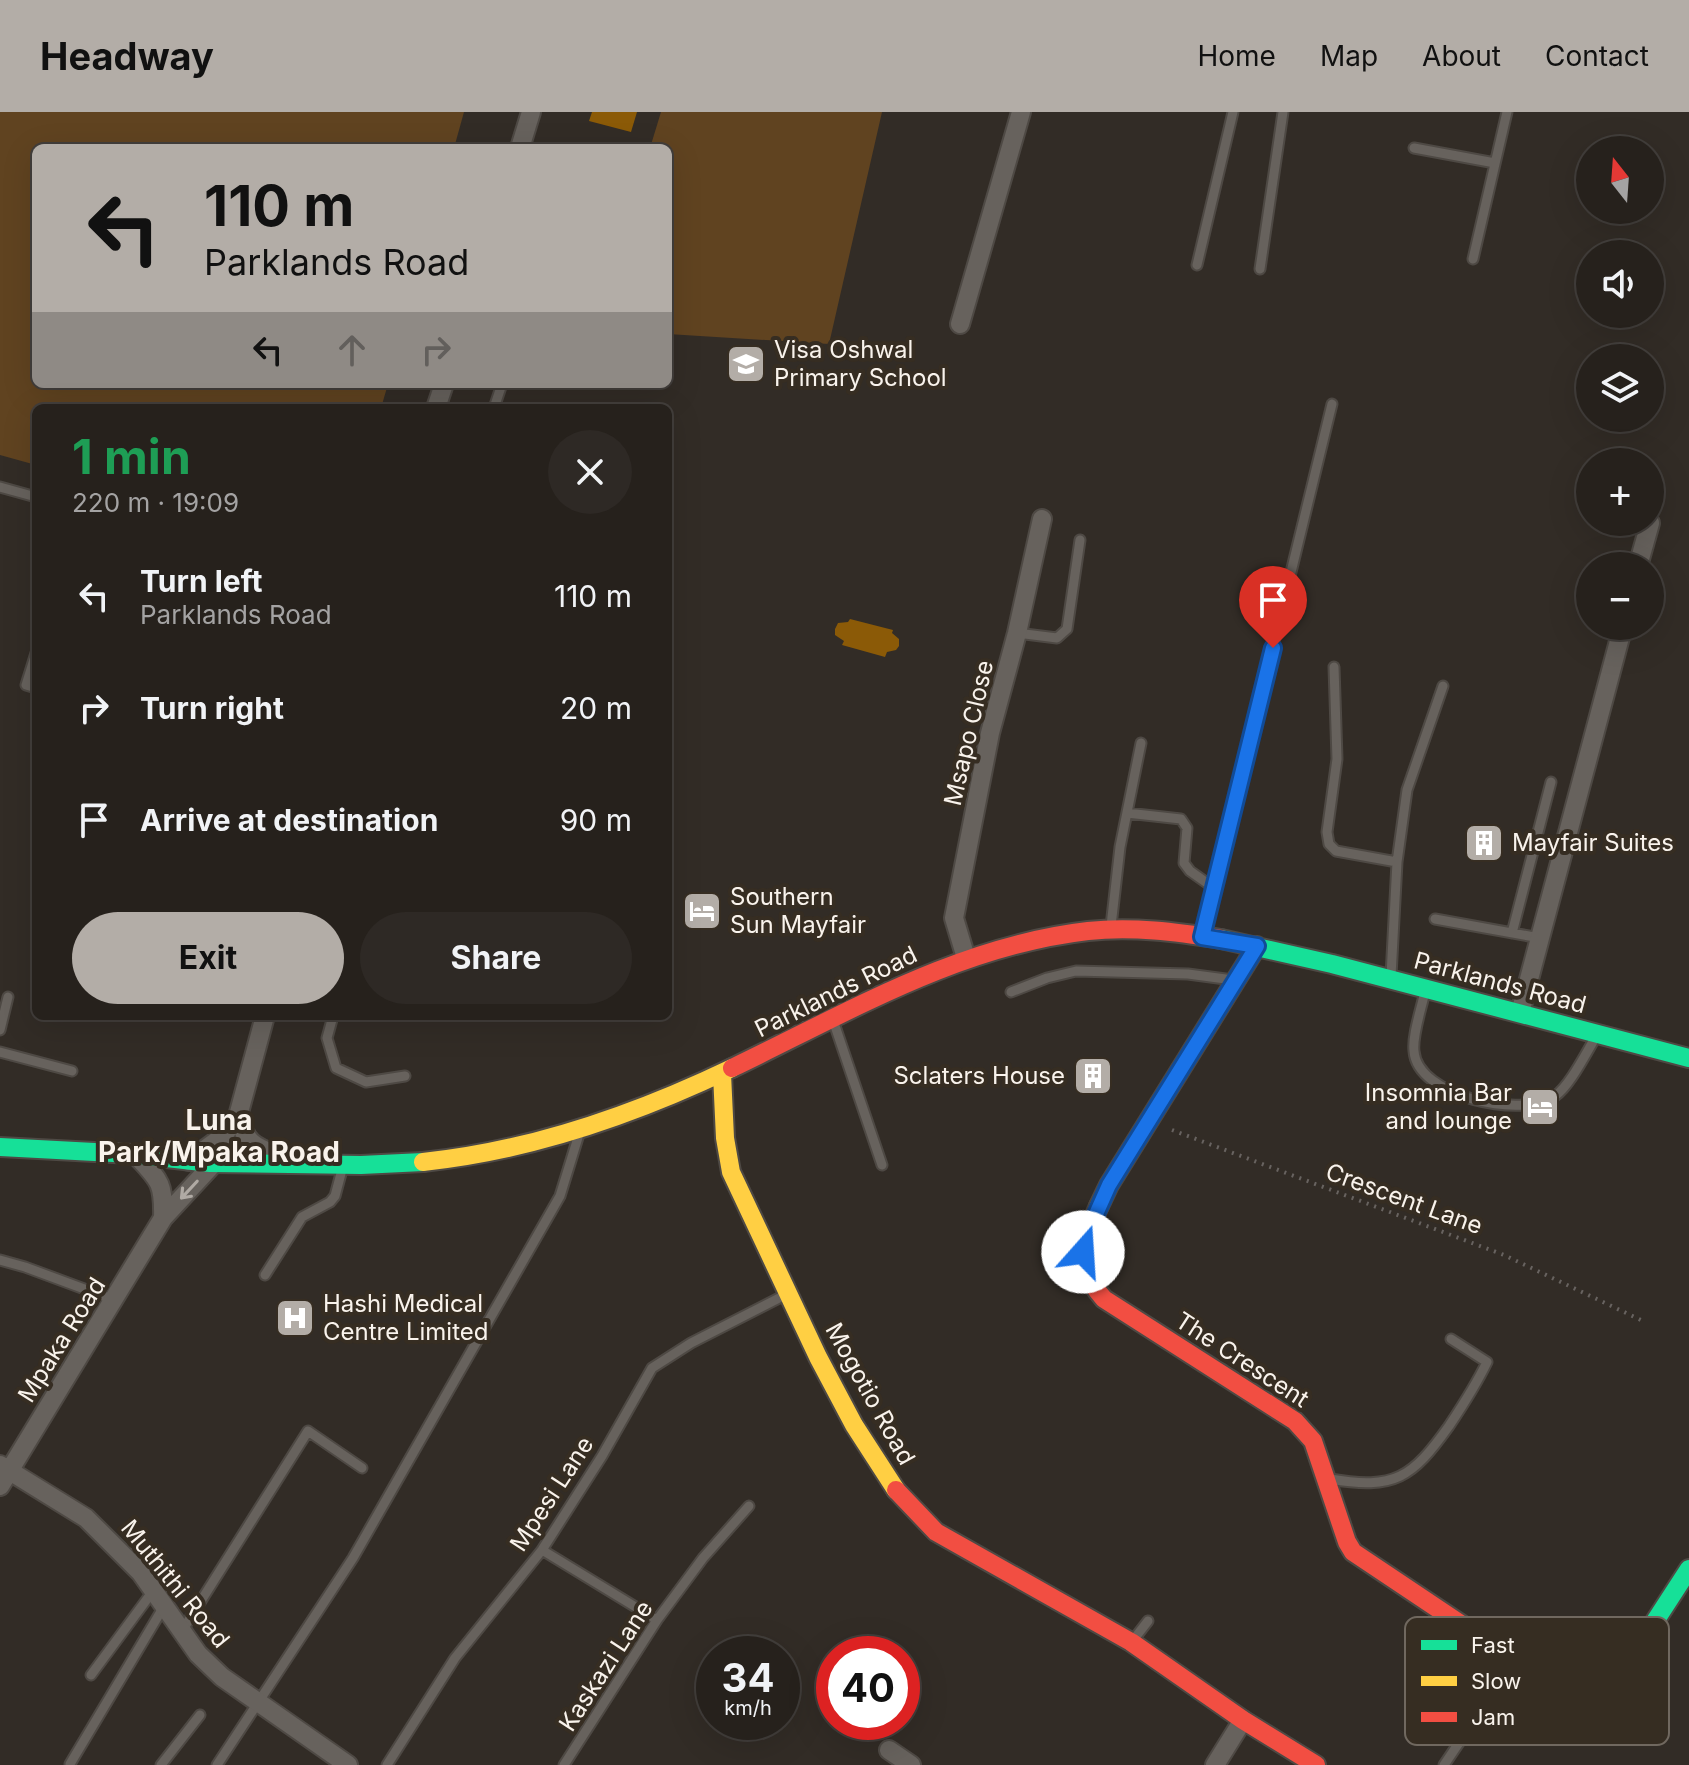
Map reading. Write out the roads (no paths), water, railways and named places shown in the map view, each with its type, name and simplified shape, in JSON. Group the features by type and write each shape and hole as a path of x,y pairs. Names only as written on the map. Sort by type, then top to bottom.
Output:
{"street":[{"path":"521,144 531,112"},
{"path":"960,324 1021,112"},
{"name":"Msapo Close","path":"966,958 954,918 990,733 1017,633 1042,519"},
{"path":"1520,1013 1619,640"},
{"name":"Parklands Road","path":"0,1147 135,1154 214,1163 344,1165 418,1163 463,1157 533,1141 656,1101 722,1074 966,958 1083,931 1202,937 1257,946 1425,987 1689,1058"},
{"name":"The Crescent","path":"1257,946 1109,1185 1083,1252 1086,1280 1104,1299 1295,1421 1313,1441 1353,1552 1450,1617"},
{"path":"189,1161 222,1137 238,1116 264,1020"},
{"name":"Mogotio Road","path":"722,1074 725,1138 731,1172 818,1357 854,1425 902,1498 936,1532 1131,1642 1243,1720 1316,1765"},
{"path":"238,1116 243,1135 256,1146 299,1164"},
{"path":"135,1154 158,1179 164,1192 163,1218"},
{"name":"Mpaka Road","path":"3,1474 115,1300 163,1218 214,1163"},
{"name":"Muthithi Road","path":"3,1474 86,1518 120,1550 198,1654 222,1677 346,1765"},
{"name":"The Crescent","path":"1658,1617 1689,1571"},
{"path":"1215,1765 1243,1720"},
{"path":"889,1750 911,1765"}],"lane":[{"path":"1197,265 1233,112"},
{"path":"1260,269 1283,112"},
{"path":"1473,259 1507,112"},
{"path":"1414,148 1495,163"},
{"path":"1202,937 1332,404"},
{"path":"0,487 32,496"},
{"path":"1017,633 1057,638 1067,629 1080,540"},
{"path":"32,666 26,685 32,687"},
{"path":"1334,667 1337,759 1327,832 1329,844 1336,851 1397,862"},
{"path":"1391,979 1397,862 1407,790 1443,686"},
{"path":"1110,930 1120,847 1141,743"},
{"path":"1512,933 1551,782"},
{"path":"1127,813 1181,819 1187,828 1184,863 1214,888"},
{"path":"1435,919 1540,938"},
{"path":"1011,992 1076,971 1188,974 1236,981"},
{"path":"1425,987 1413,1051 1419,1067 1443,1089 1488,1104 1534,1105 1557,1096 1598,1034"},
{"path":"0,1030 8,997"},
{"path":"833,1019 882,1165"},
{"path":"332,1020 327,1038 336,1068 366,1082 405,1076"},
{"path":"0,1052 72,1071"},
{"path":"217,1765 353,1558 560,1196 582,1125"},
{"path":"265,1275 302,1217 335,1196 344,1165"},
{"path":"0,1260 115,1300"},
{"name":"Mpesi Lane","path":"387,1765 455,1658 542,1550 602,1456 652,1368 691,1343 790,1293"},
{"path":"1326,1479 1356,1484 1385,1482 1410,1471 1425,1460 1475,1388 1487,1362 1451,1339"},
{"path":"182,1631 308,1431 362,1468"},
{"name":"Kaskazi Lane","path":"564,1765 657,1620 703,1558 749,1506"},
{"path":"542,1550 657,1620"},
{"path":"91,1675 153,1591"},
{"path":"70,1764 163,1608"},
{"path":"1131,1642 1148,1621"},
{"path":"161,1765 200,1715"},
{"path":"1444,1765 1458,1745"}],"place":[{"name":"Visa Oshwal Primary School","path":"746,364"},
{"name":"Mayfair Suites","path":"1484,843"},
{"name":"Southern Sun Mayfair","path":"702,911"},
{"name":"Sclaters House","path":"1093,1076"},
{"name":"Insomnia Bar and lounge","path":"1540,1107"},
{"name":"Hashi Medical Centre Limited","path":"295,1318"}],"district":[{"name":"Luna Park/Mpaka Road","path":"219,1136"}]}
